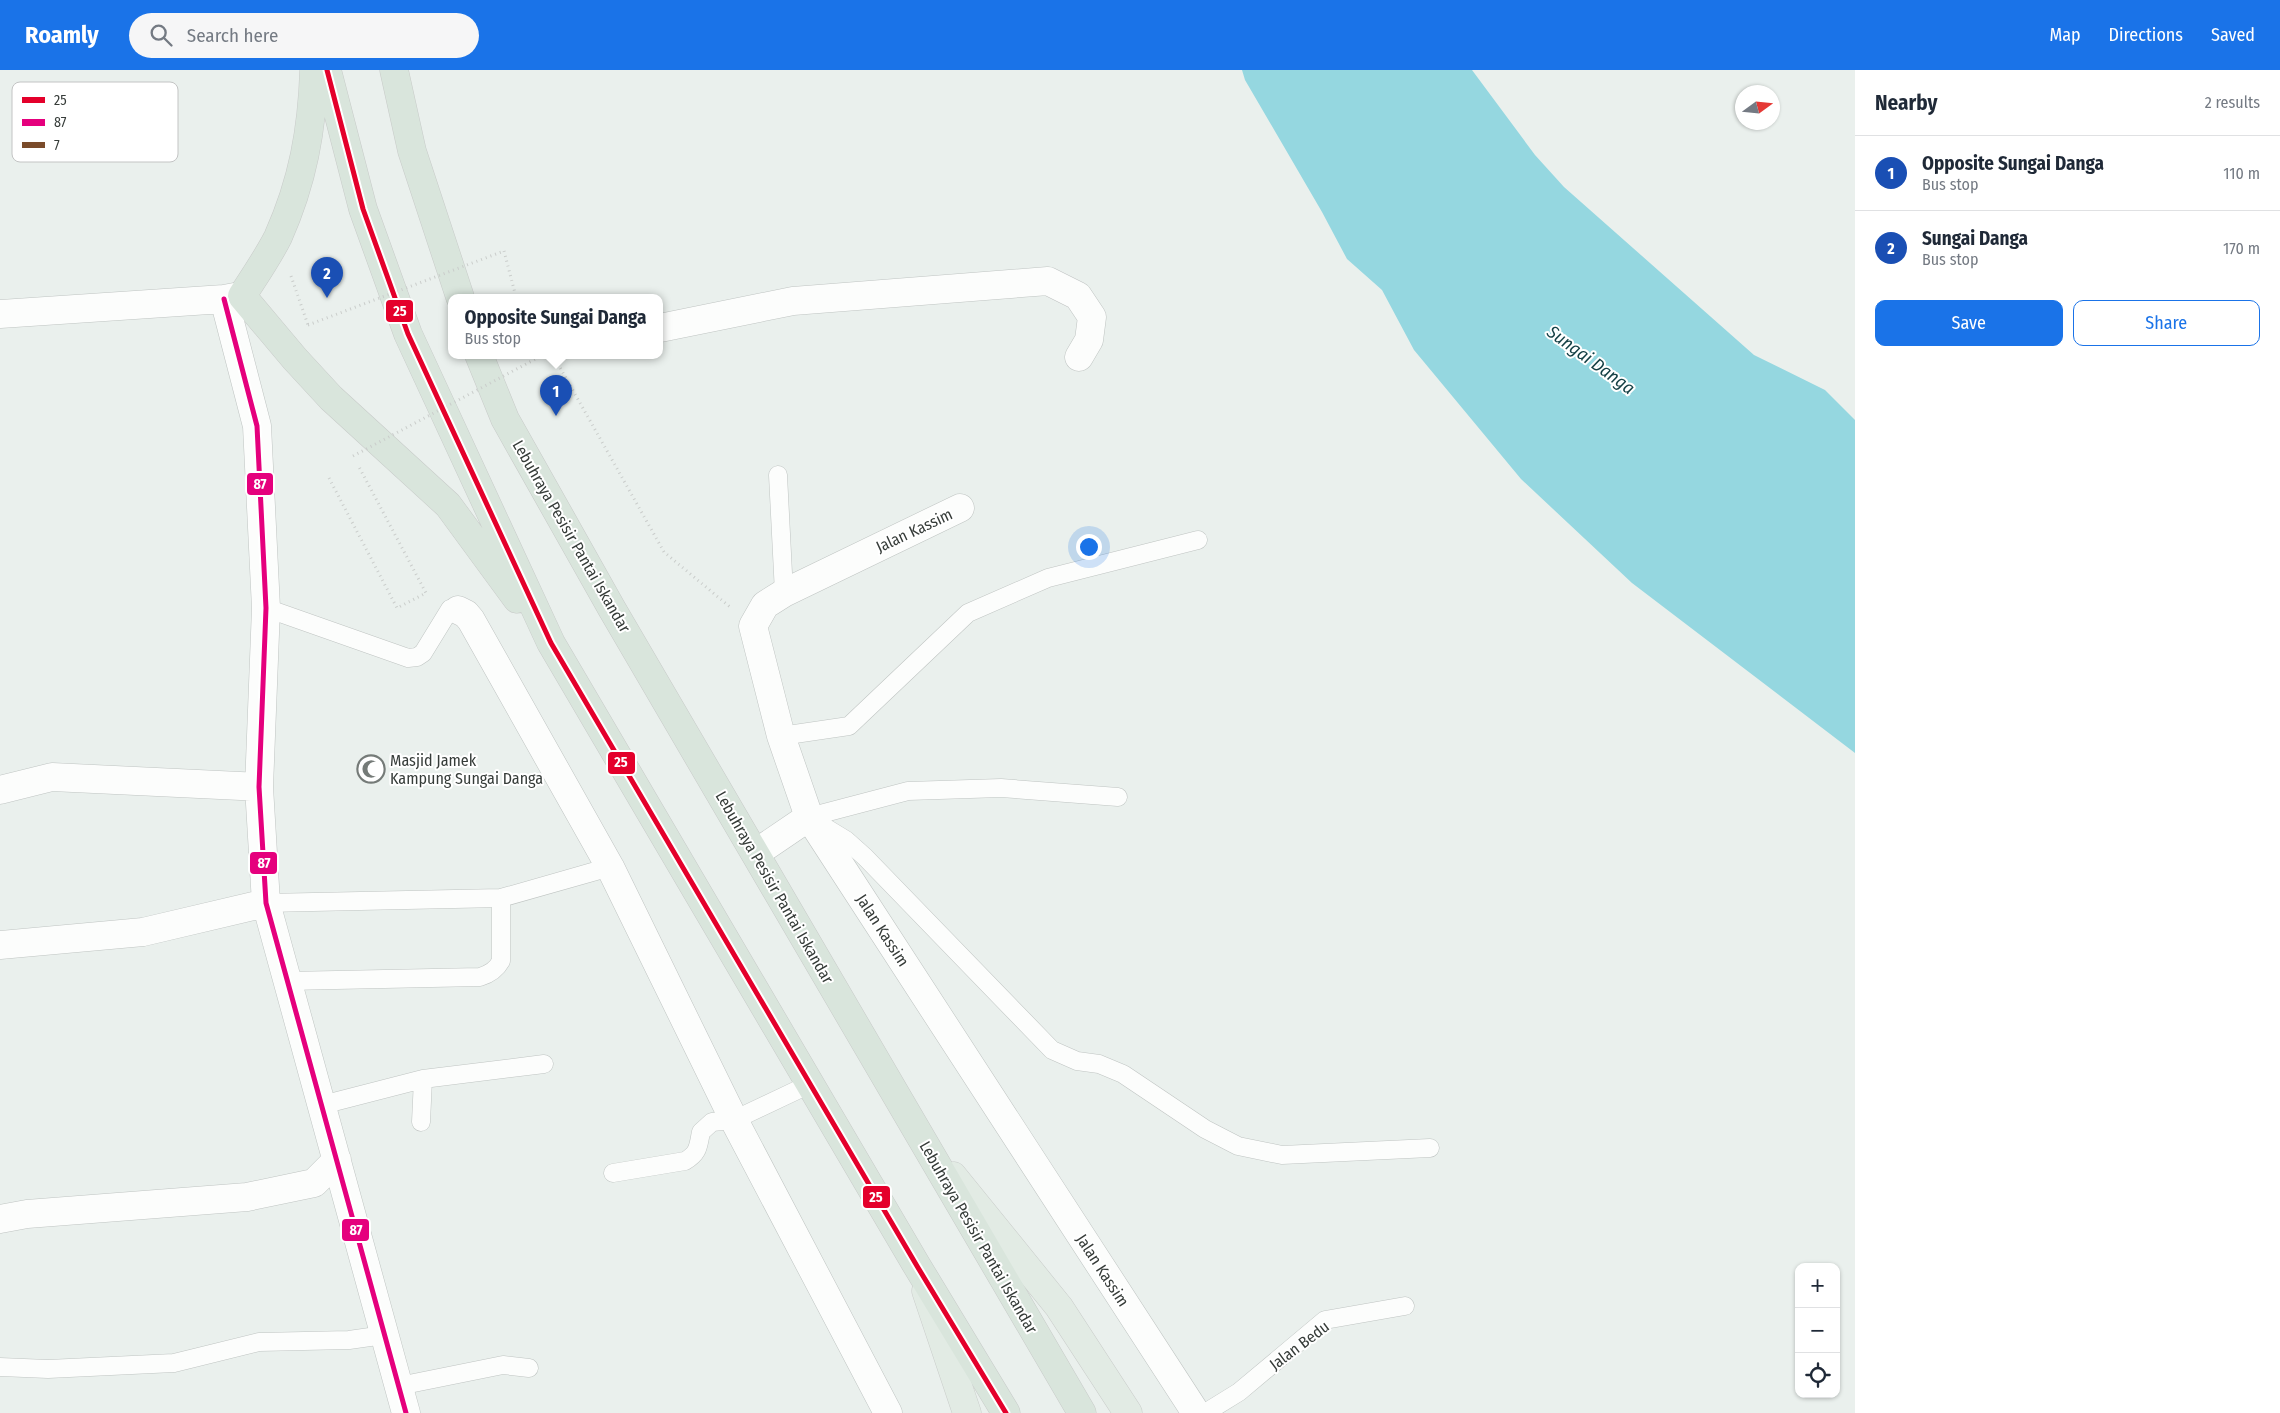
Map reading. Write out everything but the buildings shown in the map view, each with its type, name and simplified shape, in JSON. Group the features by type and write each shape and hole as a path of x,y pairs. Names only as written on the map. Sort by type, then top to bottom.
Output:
{"highway":[{"path":"314,70 313,112 300,177 277,238 233,298 332,398 448,505 551,644"},
{"path":"327,70 363,209 408,334 551,644 917,1266 1006,1413"},
{"path":"394,70 412,151 459,294"},
{"name":"Lebuhraya Pesisir Pantai Iskandar","path":"485,359 510,428 612,609 1082,1413"}],"main road":[{"path":"919,1134 1059,1307 1128,1413"},
{"path":"917,1266 967,1413"}],"street":[{"path":"663,327 793,301 1048,281 1078,296 1092,317 1089,340 1078,357"},
{"path":"0,314 233,298 257,426 266,608 259,787 266,902 406,1413"},
{"name":"Jalan Kassim","path":"960,508 784,593 765,605 753,626 781,736 809,817 1196,1413"},
{"path":"458,610 466,614 471,620 610,867 734,1120 888,1413"},
{"path":"0,790 52,777 259,787"},
{"path":"756,853 809,817"},
{"path":"0,945 143,932 266,902"},
{"path":"0,1219 27,1214 247,1197 314,1183 337,1160"}],"lane":[{"path":"778,475 784,593"},
{"path":"781,736 849,726 968,613 1048,578 1198,540"},
{"path":"266,608 408,658 417,657 423,653 450,609 458,610"},
{"path":"809,817 908,791 1001,788 1118,797"},
{"path":"809,817 846,840 865,857 1052,1050 1077,1061 1099,1064 1123,1074 1205,1130 1238,1146 1282,1155 1430,1148"},
{"path":"266,902 501,898 610,867"},
{"path":"288,981 480,977 489,974 496,969 501,961 501,898"},
{"path":"322,1105 423,1079 544,1064"},
{"path":"421,1122 423,1079"},
{"path":"613,1173 686,1161 693,1157 700,1148 701,1132 706,1126 722,1120 734,1120 810,1084"},
{"name":"Jalan Bedu","path":"1206,1413 1239,1392 1325,1320 1405,1306"},
{"path":"0,1367 48,1369 174,1363 259,1342 349,1340 384,1335"},
{"path":"398,1386 503,1365 529,1368"}],"path":[{"path":"296,288 308,325 504,251 515,294"},
{"path":"329,478 397,608 426,593 353,456 535,359"},
{"path":"555,359 664,552 753,626"}],"water":[{"path":"1242,70 1472,70 1535,155 1564,187 1754,355 1825,390 1855,420 1855,753 1632,583 1521,479 1414,350 1382,290 1347,259 1322,212 1245,80"}],"transit line":[{"name":"25","path":"327,70 363,209 408,334 551,643 917,1266 1006,1413"},
{"name":"87","path":"224,299 257,426 266,608 259,787 266,903 406,1413"}],"place":[{"name":"Sungai Danga","path":"327,298"},
{"name":"Opposite Sungai Danga","path":"556,416"},
{"name":"Masjid Jamek Kampung Sungai Danga","path":"371,769"}]}
